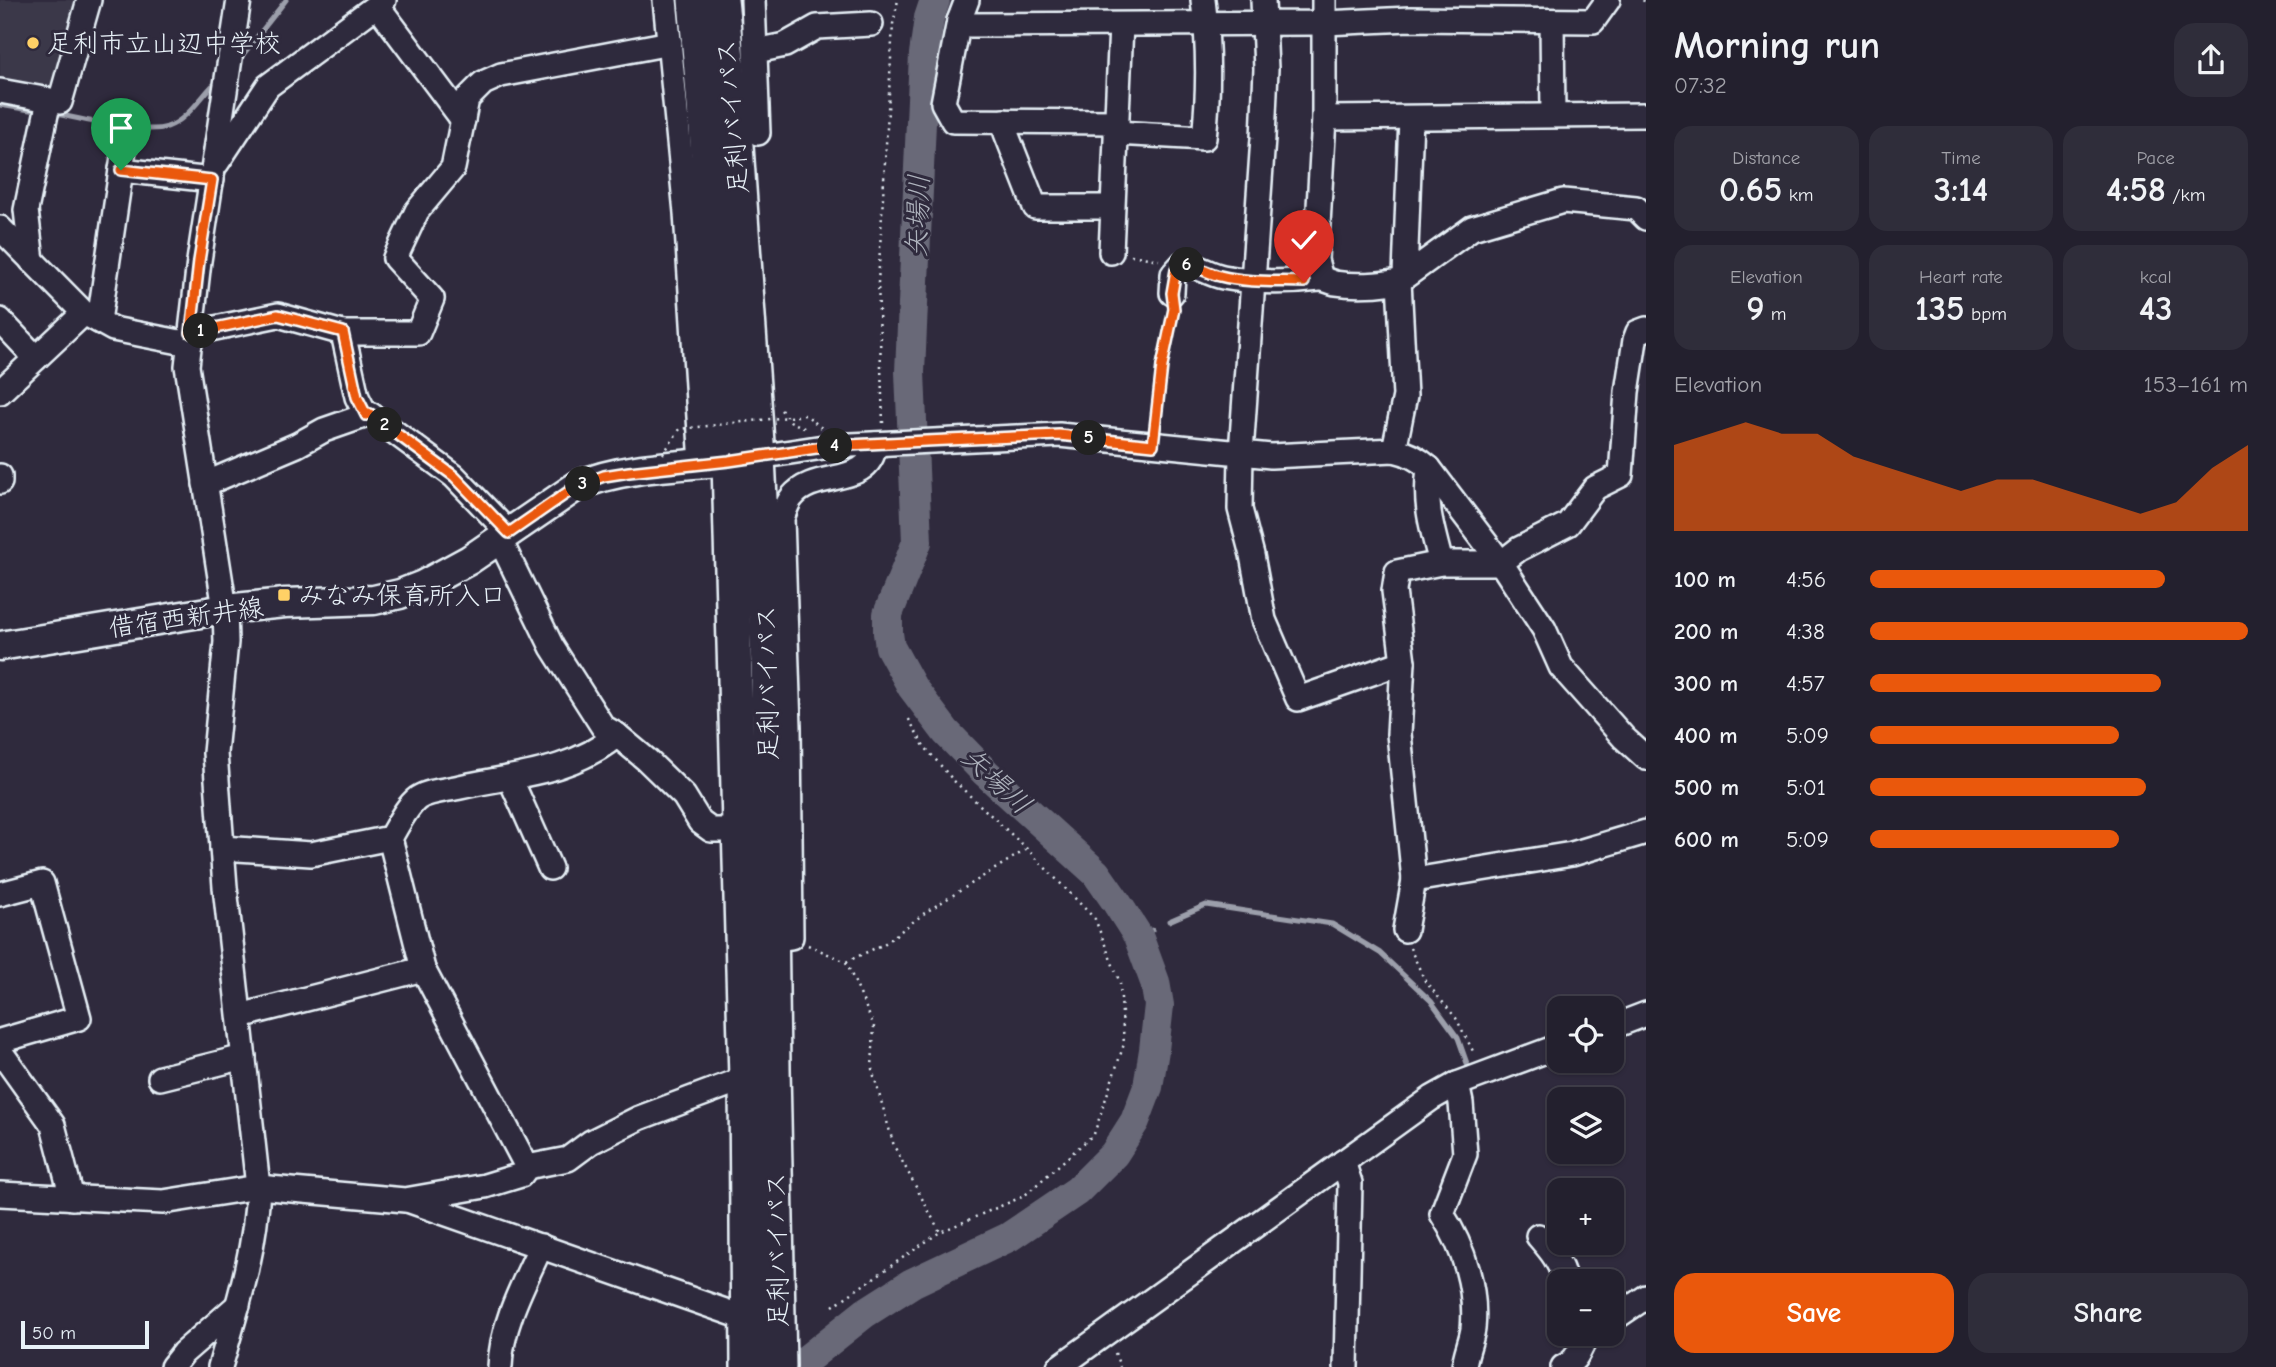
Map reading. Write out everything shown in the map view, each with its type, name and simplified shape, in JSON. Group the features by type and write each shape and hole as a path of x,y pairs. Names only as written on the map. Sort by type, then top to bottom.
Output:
{"highway":[{"path":"681,0 706,129"},
{"name":"足利バイパス","path":"695,0 730,461 746,1078 748,1367"},
{"name":"足利バイパス","path":"721,0 747,139 730,461 768,666 781,939 779,1360"},
{"path":"734,0 747,139"}],"main road":[{"name":"借宿西新井線","path":"0,646 225,608 374,600 400,594 445,574 577,486 629,472 730,461"}],"street":[{"path":"0,91 60,102 89,0"},
{"path":"220,1367 238,1305 257,1222 258,1187 222,848 215,753 226,642 225,608 187,366 199,261 239,0"},
{"path":"665,0 686,213 730,461 820,441 884,443 1059,435 1271,456 1394,450 1405,453 1421,460 1429,468 1501,563 1544,629 1561,667 1646,758"},
{"path":"747,139 756,51 753,0"},
{"path":"963,10 943,103 953,121 1116,127 1204,138 1207,107 1206,23 1203,0"},
{"path":"963,10 969,26 1206,23 1264,11 1410,9 1503,9 1552,21 1593,21 1608,0"},
{"path":"212,174 268,86 381,3 463,120"},
{"path":"1264,11 1263,138 1241,453 1240,509 1264,620 1298,699 1403,662"},
{"path":"1321,278 1316,260 1324,118 1325,11"},
{"path":"1552,21 1553,115"},
{"path":"756,51 785,45 817,27 871,24"},
{"path":"1111,252 1121,25"},
{"path":"0,228 92,317 113,329 190,338 278,315 343,332 418,333 432,299 395,258 417,211 453,168 467,99 483,83 501,75 670,43"},
{"path":"32,261 26,210 49,100"},
{"path":"1324,118 1646,114"},
{"path":"1394,450 1405,396 1402,278 1411,118"},
{"path":"1004,121 1006,133 1035,207 1111,207"},
{"path":"0,392 36,358 92,317 126,136"},
{"path":"121,170 212,174"},
{"path":"1172,293 1173,274 1182,264 1220,276 1253,281 1304,282 1321,278 1336,283 1387,284 1402,278 1472,228 1563,201 1643,206"},
{"path":"0,320 36,358"},
{"path":"1405,930 1414,880 1399,734 1403,662 1394,590 1397,572 1441,563 1501,563 1519,549 1568,524 1595,488 1621,475 1627,392 1635,340 1638,332 1646,329"},
{"path":"343,332 357,397 366,415"},
{"path":"205,484 297,445 324,430 370,414 454,476 504,536 552,647 603,727 617,735 684,796 700,822 711,830 740,830"},
{"path":"781,939 789,727 782,518 790,499 800,490 816,482 862,468 869,464 884,443"},
{"path":"1429,468 1426,490 1428,512 1441,563"},
{"path":"222,848 311,854 390,838 418,798 500,778 534,774 591,754 617,735"},
{"path":"510,778 550,867"},
{"path":"1414,880 1572,854 1646,832"},
{"path":"390,838 423,969 527,1167"},
{"path":"0,894 42,883 79,1018 0,1041"},
{"path":"240,1016 423,969"},
{"path":"1624,1022 1646,1014"},
{"path":"1059,1367 1418,1107 1457,1084 1547,1050"},
{"path":"0,1051 53,1125 72,1198"},
{"path":"160,1078 244,1057"},
{"path":"405,1200 485,1186 521,1175 527,1167 568,1159 591,1142 639,1118 746,1078"},
{"path":"1457,1084 1465,1154 1442,1214 1452,1231 1471,1279 1472,1329 1464,1367"},
{"path":"1343,1162 1350,1183 1346,1367"},
{"path":"0,1194 163,1202 258,1187 405,1200 748,1319"},
{"path":"1538,1236 1556,1256 1563,1269"},
{"path":"500,1367 500,1353 516,1302 541,1246"},
{"path":"1624,1312 1646,1297"},
{"path":"172,1367 183,1353 238,1305"},
{"path":"1563,1367 1576,1359 1582,1346"}],"path":[{"path":"884,443 878,283 891,51 898,0"},
{"path":"1643,0 1646,5"},
{"path":"1111,252 1182,264"},
{"path":"1153,445 1162,366 1174,309 1172,293"},
{"path":"779,406 790,421 808,430 820,441"},
{"path":"663,454 680,429 806,415 820,441"},
{"path":"833,1306 940,1231 1024,1196 1094,1134 1124,1044 1120,983 1095,919 1027,849 953,780 924,746 906,716"},
{"path":"781,939 846,962 884,944 926,912 1027,849"},
{"path":"1405,930 1425,981 1464,1031 1483,1074"},
{"path":"846,962 874,1026 872,1069 894,1146 940,1231"}],"shaded area":[{"name":"足利市立山辺中学校","path":"0,0 81,0 50,96 0,87"}],"waterway":[{"path":"242,56 286,0"},
{"name":"矢場川","path":"797,1367 865,1313 912,1283 1009,1237 1077,1191 1114,1154 1135,1121 1148,1087 1159,1005 1155,982 1138,936 1096,873 986,773 946,732 912,687 890,647 888,614 917,542 910,372 924,54 929,18 935,0"},
{"path":"51,113 110,125 156,129 180,120 212,86"},
{"path":"0,105 42,112"},
{"path":"1169,921 1206,905 1332,924 1380,953 1431,1001 1458,1038 1469,1069"},
{"path":"1138,936 1152,930"},
{"path":"1462,1298 1463,1319"}],"place":[{"name":"足利市立山辺中学校","path":"33,43"},
{"name":"みなみ保育所入口","path":"284,595"}],"route":[{"path":"121,170 212,180 191,333 278,315 343,332 357,397 366,415 370,414 454,476 509,533 577,486 604,476 629,472 830,446 926,441 1059,435 1153,445 1162,366 1174,309 1172,293 1173,274 1176,270 1182,264 1220,276 1253,281 1304,282"}]}
